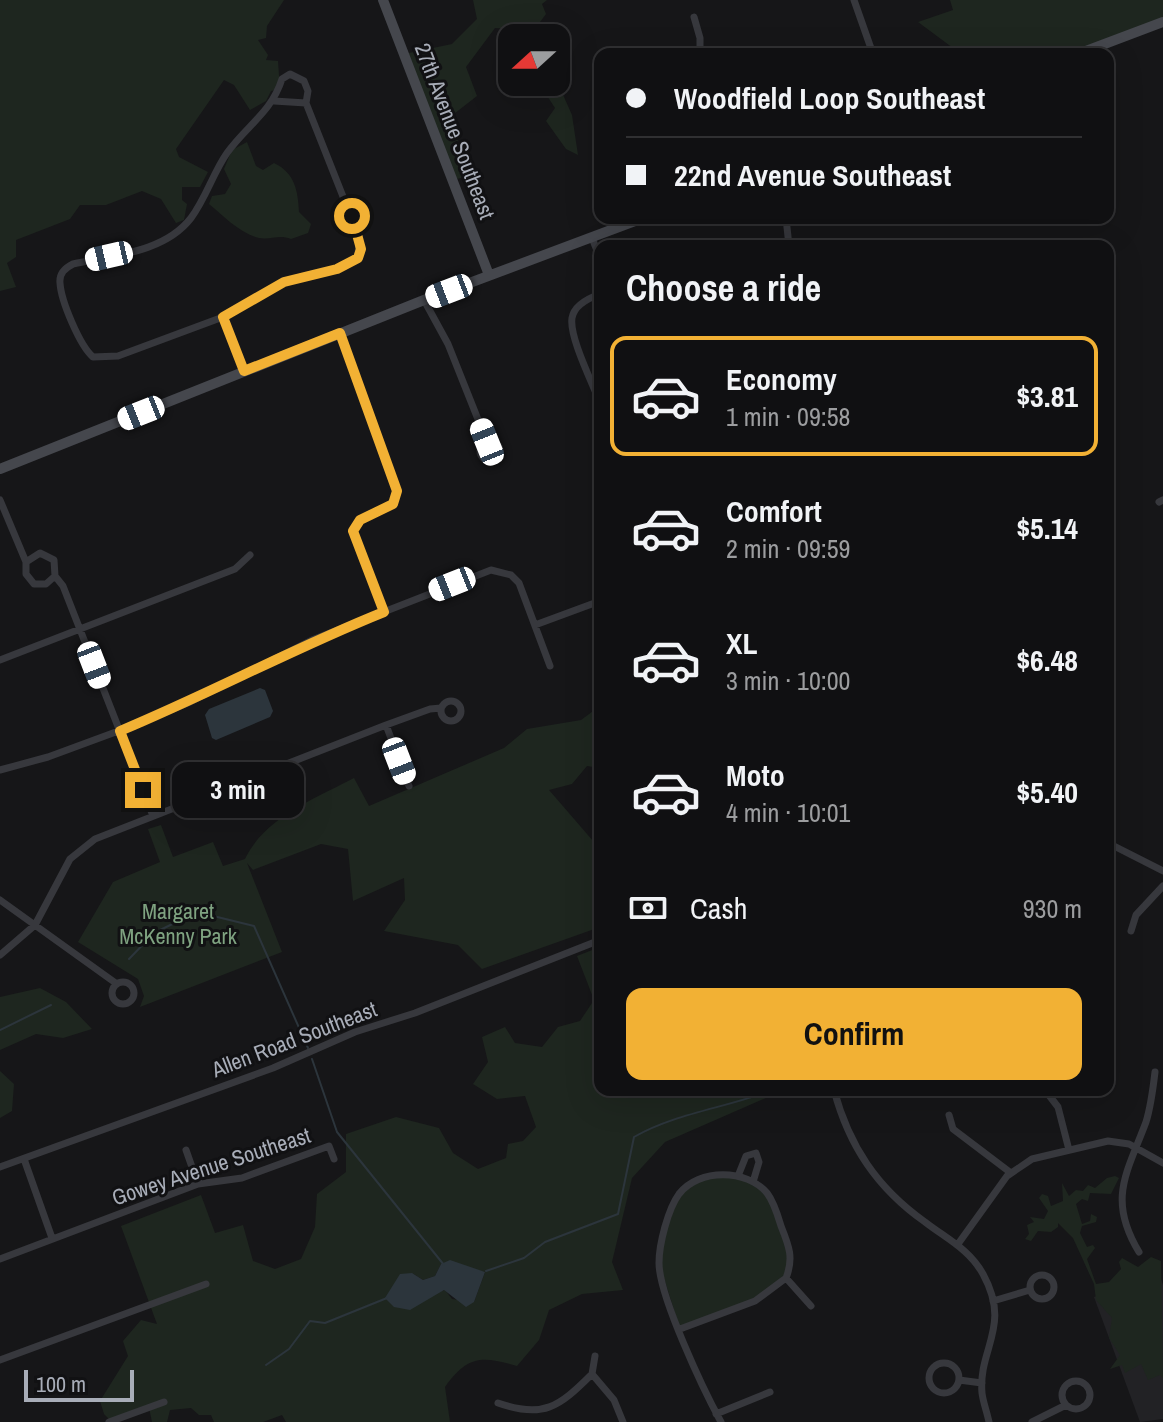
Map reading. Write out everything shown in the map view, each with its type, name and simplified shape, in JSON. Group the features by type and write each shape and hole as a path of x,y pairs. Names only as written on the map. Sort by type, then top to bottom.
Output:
{"street":[{"name":"27th Avenue Southeast","path":"383,0 489,275"},
{"path":"854,0 871,48"},
{"path":"694,17 700,48"},
{"path":"1094,48 1163,22"},
{"path":"290,74 304,81 308,91 306,103 352,216 361,249 358,258 337,269 284,282 223,317 102,360 84,350 59,281 63,270 73,264 154,245 184,226 193,216 228,152 274,101 282,79 290,74"},
{"path":"274,101 306,103"},
{"path":"0,469 424,300 628,224"},
{"path":"592,238 594,243"},
{"path":"594,297 578,306 572,317 573,330 594,387"},
{"path":"424,300 448,344 487,442"},
{"path":"223,317 244,371"},
{"path":"340,333 397,491 393,504 360,520 353,531 384,612"},
{"path":"0,500 26,562 26,574 34,584 46,584 55,576"},
{"path":"26,562 36,554 48,555 56,564 55,576 63,586 153,816"},
{"path":"0,660 235,569 250,555"},
{"path":"0,770 120,731 190,702 300,646 481,573 501,571 519,583 550,666"},
{"path":"535,625 594,603"},
{"path":"0,955 35,925 64,868 77,851 95,839 386,725 441,708"},
{"path":"386,725 409,786"},
{"path":"1114,846 1163,871"},
{"path":"1131,931 1136,915 1163,886"},
{"path":"0,900 117,984"},
{"name":"Allen Road Southeast","path":"0,1167 273,1068 345,1036 415,1013 594,942"},
{"path":"1139,1252 1126,1226 1121,1197 1126,1168 1147,1119 1155,1072"},
{"path":"836,1096 856,1152 868,1168 912,1213 958,1244 982,1273 993,1301 994,1341 982,1383 989,1422"},
{"path":"1050,1096 1058,1107 1069,1150"},
{"path":"949,1115 953,1129 1011,1173"},
{"path":"958,1244 1011,1173 1032,1159 1108,1141 1135,1147 1163,1163"},
{"name":"Gowey Avenue Southeast","path":"0,1259 198,1184 242,1178 329,1146 334,1159"},
{"path":"186,1150 198,1184"},
{"path":"738,1176 746,1156 756,1153 759,1162 753,1182"},
{"path":"24,1159 52,1238"},
{"path":"680,1329 755,1301 786,1278 792,1254 771,1199 753,1182 738,1176 703,1179 683,1190 676,1200 659,1262 680,1329 721,1422"},
{"path":"786,1278 811,1306"},
{"path":"0,1360 206,1284"},
{"path":"993,1301 1030,1290"},
{"path":"498,1403 531,1418 573,1394 592,1374 595,1356"},
{"path":"945,1363 954,1367 959,1380 950,1391 940,1392 932,1387 929,1377 933,1369 945,1363"},
{"path":"592,1374 614,1400 623,1422"},
{"path":"959,1380 982,1383"},
{"path":"1077,1381 1086,1384 1091,1396 1087,1405 1075,1410 1066,1405 1062,1392 1067,1384 1077,1381"},
{"path":"716,1414 770,1392"},
{"path":"109,1422 164,1402"},
{"path":"1032,1422 1066,1405"}],"shaded area":[{"path":"260,688 265,690 273,711 270,717 216,740 212,738 205,715 209,709"},
{"path":"450,1260 485,1272 474,1302 466,1307 444,1290 410,1310 394,1307 385,1298 400,1274 412,1273 423,1280 435,1276 441,1264"},
{"path":"1159,1273 1163,1285 1163,1419 1140,1422 1094,1297"}],"green space":[{"path":"0,0 284,0 267,26 266,38 258,40 268,55 266,60 278,61 280,89 271,91 266,101 250,110 234,85 224,80 176,149 179,157 208,172 200,187 182,187 182,200 187,204 184,220 176,223 161,199 142,191 106,205 80,205 70,219 16,240 16,257 7,263 16,287 0,291"},
{"path":"473,0 547,0 542,4 546,14 538,24 498,24 498,28 495,28 466,67 477,96 450,117 451,130 473,164 465,177 452,180 404,54 452,44 477,19"},
{"path":"950,0 1163,0 1163,22 1094,48 953,48 918,22 953,10"},
{"path":"547,96 564,96 572,115 578,155 566,149 546,121 555,108"},
{"path":"247,142 256,166 263,170 274,163 291,177 299,212 311,224 308,233 291,239 252,236 209,204 212,196 225,194 231,184 224,169 232,150"},
{"name":"Margaret McKenny Park","path":"594,710 594,767 587,766 572,784 549,790 594,842 594,929 482,969 458,945 384,931 405,900 404,878 353,901 348,849 321,844 253,870 247,863 282,952 140,1007 144,996 138,979 78,942 113,882 160,862 148,829 161,825 173,857 213,842 223,866 245,859 265,832 292,811 354,778 369,806 504,748 527,729 581,720"},
{"path":"594,949 594,1000 577,956"},
{"path":"40,988 66,1002 92,1029 63,1038 36,1034 0,1050 0,997"},
{"path":"594,1000 594,1096 770,1096 665,1142 632,1178 612,1262 623,1290 582,1294 549,1310 539,1340 517,1366 485,1360 461,1369 445,1387 450,1422 286,1422 282,1415 263,1422 214,1422 211,1415 199,1415 191,1408 170,1410 167,1422 152,1422 149,1408 111,1421 104,1414 100,1401 128,1356 123,1341 141,1320 157,1324 121,1226 201,1195 215,1233 243,1225 253,1261 275,1269 301,1259 315,1227 317,1194 346,1172 346,1134 396,1117 439,1128 453,1153 478,1169 506,1158 508,1144 523,1141 536,1127 525,1096 497,1099 473,1084 488,1062 482,1037 505,1027 515,1043 542,1047 558,1027 580,1021","holes":["441,1264 485,1272 474,1302 452,1299 445,1290 433,1293 412,1273 423,1280 435,1276"]},
{"path":"0,1071 14,1084 12,1111 0,1118"},
{"path":"738,1176 766,1192 792,1254 790,1268 766,1295 680,1329 659,1262 660,1247 680,1193 703,1179"},
{"path":"1107,1178 1119,1178 1111,1194 1090,1193 1088,1201 1082,1199 1076,1204 1082,1224 1090,1221 1091,1214 1097,1217 1096,1222 1082,1226 1080,1233 1087,1247 1093,1245 1095,1248 1087,1259 1096,1284 1109,1282 1121,1269 1119,1262 1122,1258 1138,1267 1151,1257 1161,1261 1163,1378 1160,1375 1148,1380 1141,1364 1125,1373 1122,1365 1110,1369 1120,1355 1109,1338 1112,1318 1096,1300 1094,1284 1073,1238 1058,1223 1058,1227 1051,1232 1038,1231 1031,1241 1025,1239 1029,1234 1027,1225 1034,1222 1030,1217 1044,1219 1048,1211 1039,1198 1042,1194 1048,1196 1051,1206 1063,1201 1062,1183 1069,1196 1076,1190 1083,1191 1088,1185 1095,1188"}],"waterway":[{"path":"129,959 154,933 197,912 254,926 308,1048"},
{"path":"0,1030 51,1005"},
{"path":"312,1059 337,1132 444,1265"},
{"path":"486,1271 524,1258 545,1242 618,1214 634,1137 684,1116 755,1096"},
{"path":"266,1365 289,1349 310,1321 325,1323 387,1298"}],"route":[{"path":"143,790 120,731 190,702 312,640 384,612 353,531 360,520 393,504 397,491 340,333 244,371 223,317 284,282 347,266 358,258 361,249 352,216"}]}
